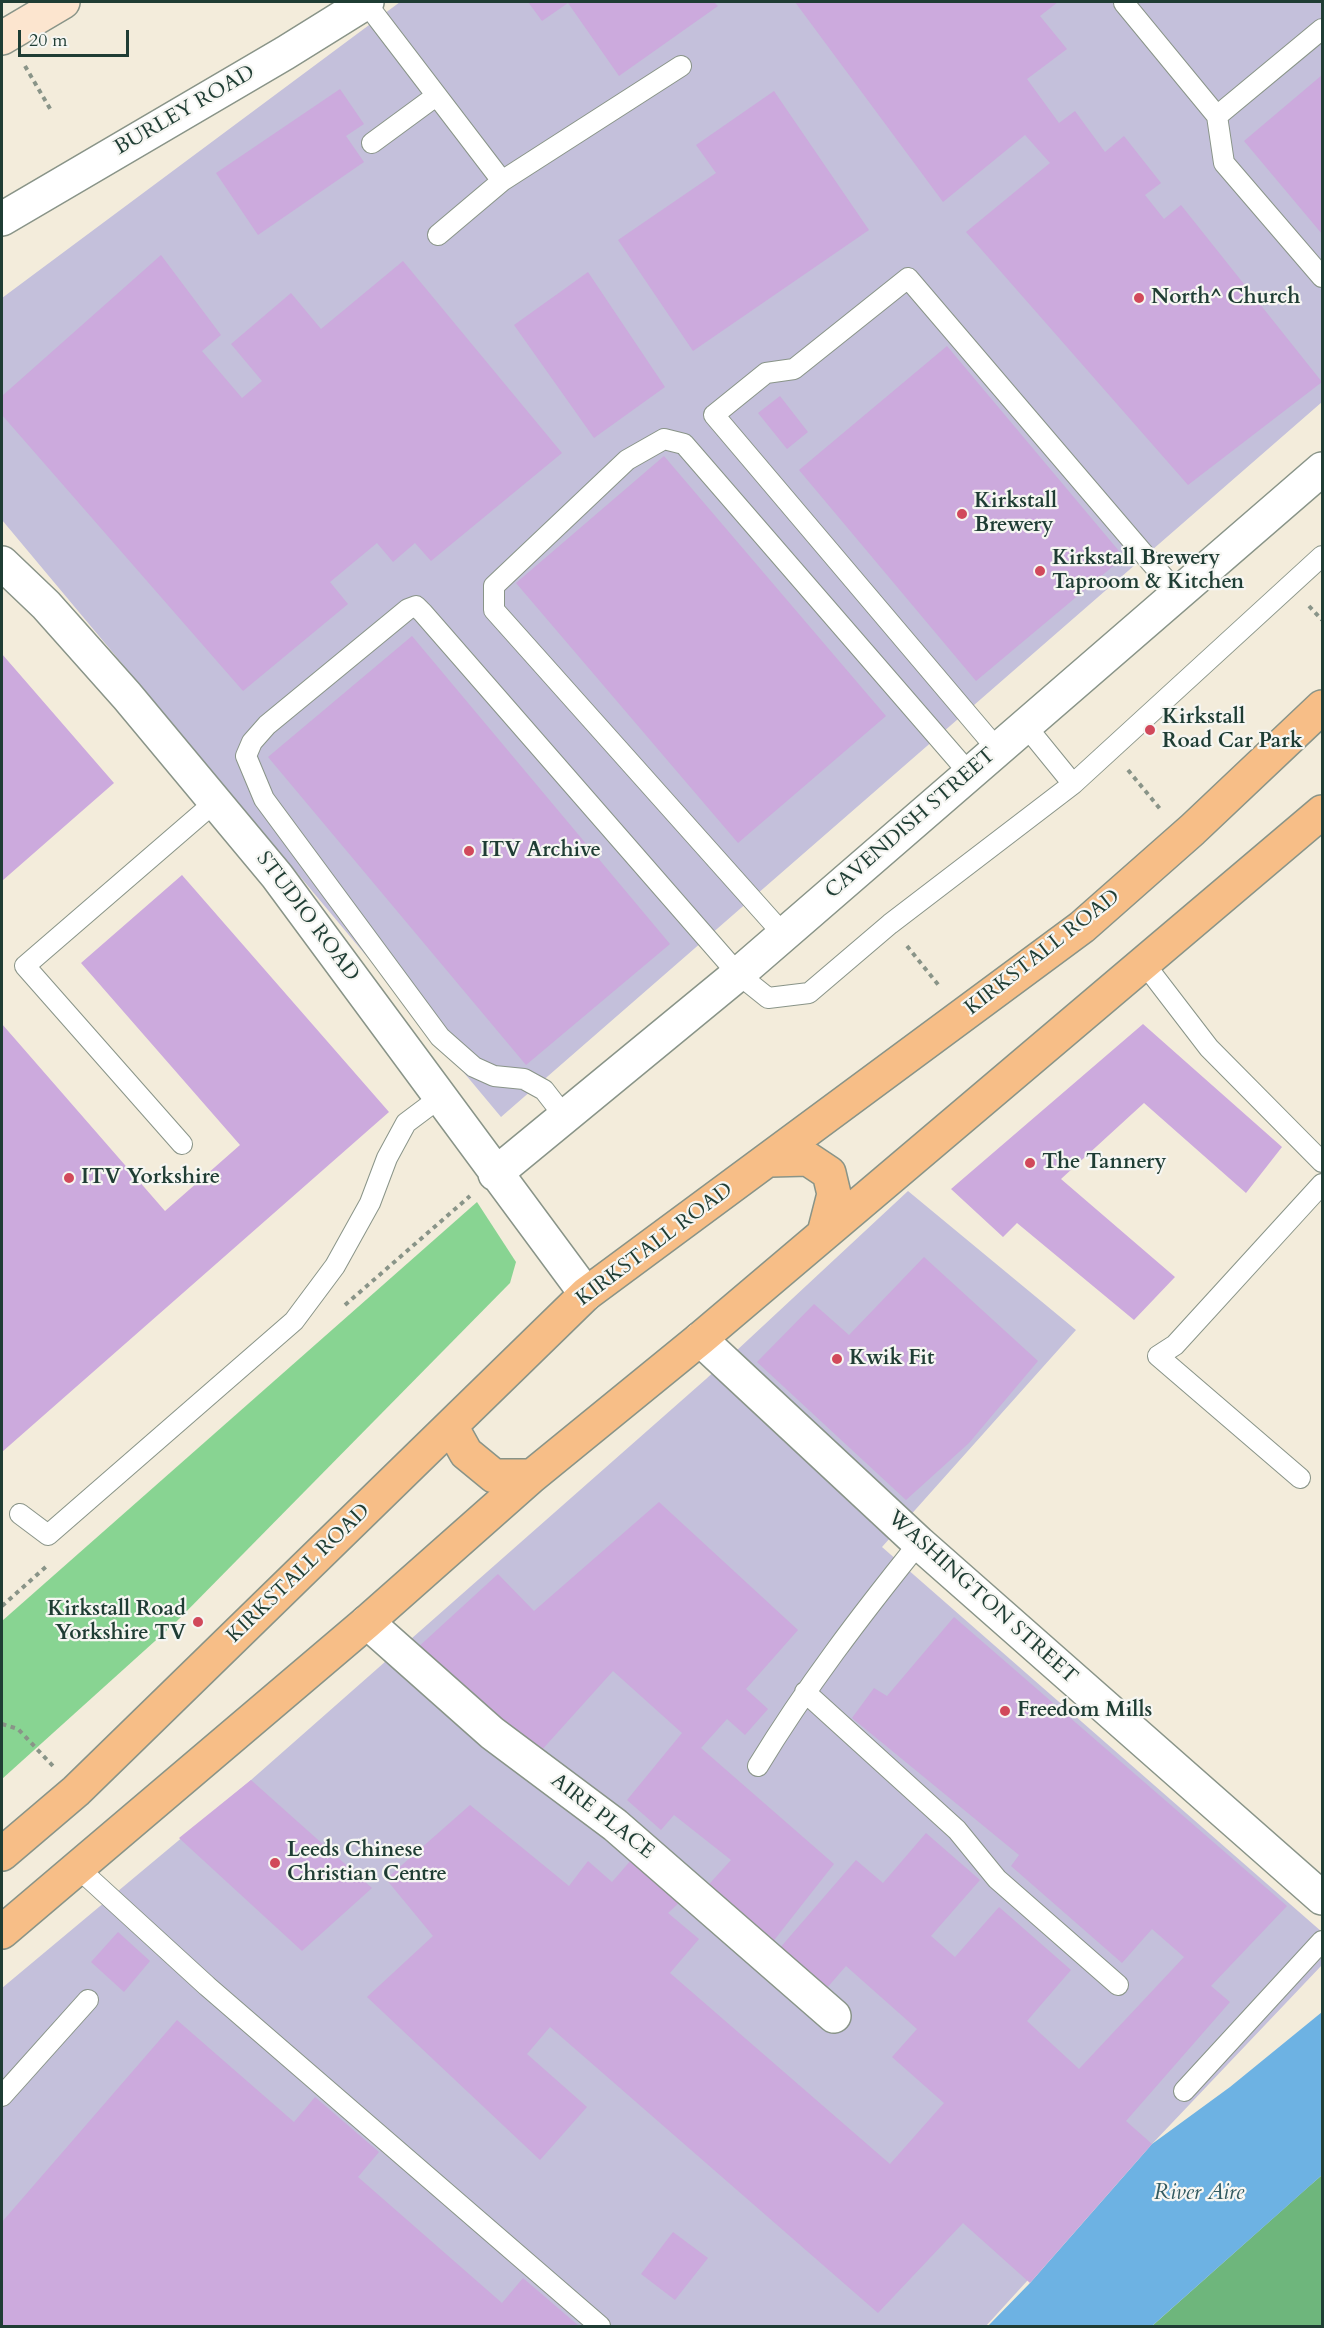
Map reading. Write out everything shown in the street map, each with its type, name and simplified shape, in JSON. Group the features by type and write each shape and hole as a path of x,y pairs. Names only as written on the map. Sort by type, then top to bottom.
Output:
{"main road":[{"name":"KIRKSTALL ROAD","path":"2,1854 76,1791 586,1294 771,1160 1082,927 1192,830 1323,707"},
{"path":"2,1932 367,1622 532,1476 700,1339 1323,812"},
{"path":"771,1160 808,1159 817,1162 829,1173 834,1194 824,1233"},
{"path":"451,1426 466,1453 495,1476 532,1476"}],"street":[{"path":"4,36 63,2"},
{"name":"BURLEY ROAD","path":"2,219 367,2"},
{"name":"CAVENDISH STREET","path":"495,1173 738,974 1178,594 1322,474"},
{"name":"STUDIO ROAD","path":"2,563 46,605 112,679 277,876 442,1096 495,1173 586,1294"},
{"name":"WASHINGTON STREET","path":"700,1339 919,1543 1323,1898"},
{"name":"AIRE PLACE","path":"367,1622 492,1733 615,1825 834,2016"}],"lane":[{"path":"367,2 502,181"},
{"path":"1124,2 1217,116 1224,163 1323,277"},
{"path":"1217,116 1323,29"},
{"path":"438,235 502,181 681,66"},
{"path":"372,143 436,96"},
{"path":"997,749 714,415 766,373 794,369 908,278 1178,594"},
{"path":"784,935 494,610 494,586 627,460 664,439 684,444 969,773"},
{"path":"565,1117 544,1090 525,1079 494,1076 474,1067 440,1037 264,799 246,756 252,742 267,725 408,609 416,606 423,613 738,974 768,998 809,993 890,924 1073,784 1323,556"},
{"path":"1025,725 1073,784"},
{"path":"182,1144 25,966 216,802"},
{"path":"1143,962 1209,1048 1323,1161"},
{"path":"20,1514 48,1535 294,1321 335,1266 370,1203 387,1158 406,1123 442,1096"},
{"path":"1300,1478 1158,1356 1175,1345 1323,1184"},
{"path":"758,1766 805,1692 859,1618 919,1543"},
{"path":"805,1692 957,1830 997,1880 1118,1985"},
{"path":"78,1868 207,1986 600,2326"},
{"path":"1184,2091 1323,1941"},
{"path":"2,2096 88,2000"}],"path":[{"path":"4,36 52,112"},
{"path":"890,924 963,1016"},
{"path":"2,1606 39,1573"},
{"path":"2,1724 18,1729 76,1791"}],"shaded area":[{"path":"400,2 1322,2 1322,402 501,1117 2,520 2,298"},
{"path":"908,1191 1076,1330 882,1547 1322,1932 1322,1965 1152,2144 986,2326 2,2326 2,1988 251,1780 706,1379"}],"green space":[{"path":"477,1202 516,1262 510,1283 175,1623 2,1779 2,1621"},
{"path":"1322,2175 1322,2326 1152,2326 1307,2188"}],"water":[{"name":"River Aire","path":"1322,2012 1322,2175 1152,2326 988,2326 1030,2283 1152,2144 1230,2087"}],"building":[{"path":"528,2 714,2 718,6 619,76 568,3 542,21"},
{"path":"795,2 1058,2 1040,16 1067,49 1027,79 1059,123 1075,111 1105,152 1124,136 1161,183 1145,195 1164,219 1181,205 1322,382 1188,485 966,232 1050,163 1025,135 943,202"},
{"path":"1322,75 1322,234 1244,141"},
{"path":"340,89 364,124 346,136 364,162 258,235 216,173"},
{"path":"774,91 869,230 693,351 618,240 716,173 696,145"},
{"path":"161,255 221,335 202,351 242,398 262,381 231,344 291,293 321,329 403,261 562,453 431,561 415,543 393,562 377,543 330,582 348,604 243,691 2,415 2,396"},
{"path":"588,272 665,387 594,438 514,325"},
{"name":"Kirkstall Brewery","path":"947,346 1124,557 976,681 799,470"},
{"path":"780,396 808,432 787,449 758,413"},
{"path":"664,456 886,716 738,843 516,583"},
{"name":"ITV Archive","path":"412,636 670,944 526,1065 268,757"},
{"path":"2,654 114,783 2,881"},
{"name":"ITV Yorkshire","path":"182,875 389,1112 2,1452 2,1024 165,1211 240,1145 81,963"},
{"name":"The Tannery","path":"1143,1024 1282,1147 1246,1193 1144,1103 1061,1179 1175,1277 1134,1320 1017,1223 1003,1237 951,1189"},
{"path":"924,1257 1038,1361 969,1443 906,1500 757,1362 814,1304 849,1335"},
{"path":"659,1502 798,1630 746,1689 768,1709 745,1735 727,1719 701,1748 834,1864 768,1948 702,1892 731,1860 674,1815 661,1830 627,1800 682,1733 613,1671 540,1752 415,1650 498,1574 534,1611"},
{"path":"954,1617 1287,1906 1211,1986 1230,2002 1126,2121 1152,2144 1030,2283 963,2223 878,2313 550,2027 527,2054 587,2107 540,2160 367,1997 433,1936 386,1879 470,1805 569,1886 588,1861 612,1882 632,1859 683,1899 668,1913 699,1939 670,1973 890,2164 944,2103 892,2057 917,2029 846,1966 826,1989 779,1949 856,1860 883,1883 926,1833 980,1880 931,1936 955,1957 999,1907 1071,1970 1027,2021 1079,2069 1184,1957 1152,1929 1122,1963 1011,1866 1019,1855 852,1718 874,1688 887,1696"},
{"name":"Leeds Chinese Christian Centre","path":"251,1780 372,1888 302,1951 179,1838"},
{"path":"118,1932 150,1961 124,1992 91,1962"},
{"path":"177,2020 294,2122 315,2097 379,2152 358,2177 502,2303 523,2278 579,2326 2,2326 2,2222"},
{"path":"673,2232 708,2258 675,2300 641,2274"}],"place":[{"name":"North^ Church","path":"1139,298"},
{"name":"Kirkstall Brewery","path":"962,514"},
{"name":"Kirkstall Brewery Taproom & Kitchen","path":"1040,571"},
{"name":"Kirkstall Road Car Park","path":"1150,730"},
{"name":"ITV Archive","path":"469,851"},
{"name":"The Tannery","path":"1030,1163"},
{"name":"ITV Yorkshire","path":"69,1178"},
{"name":"Kwik Fit","path":"837,1359"},
{"name":"Kirkstall Road Yorkshire TV","path":"198,1622"},
{"name":"Freedom Mills","path":"1005,1711"},
{"name":"Leeds Chinese Christian Centre","path":"275,1863"}]}
